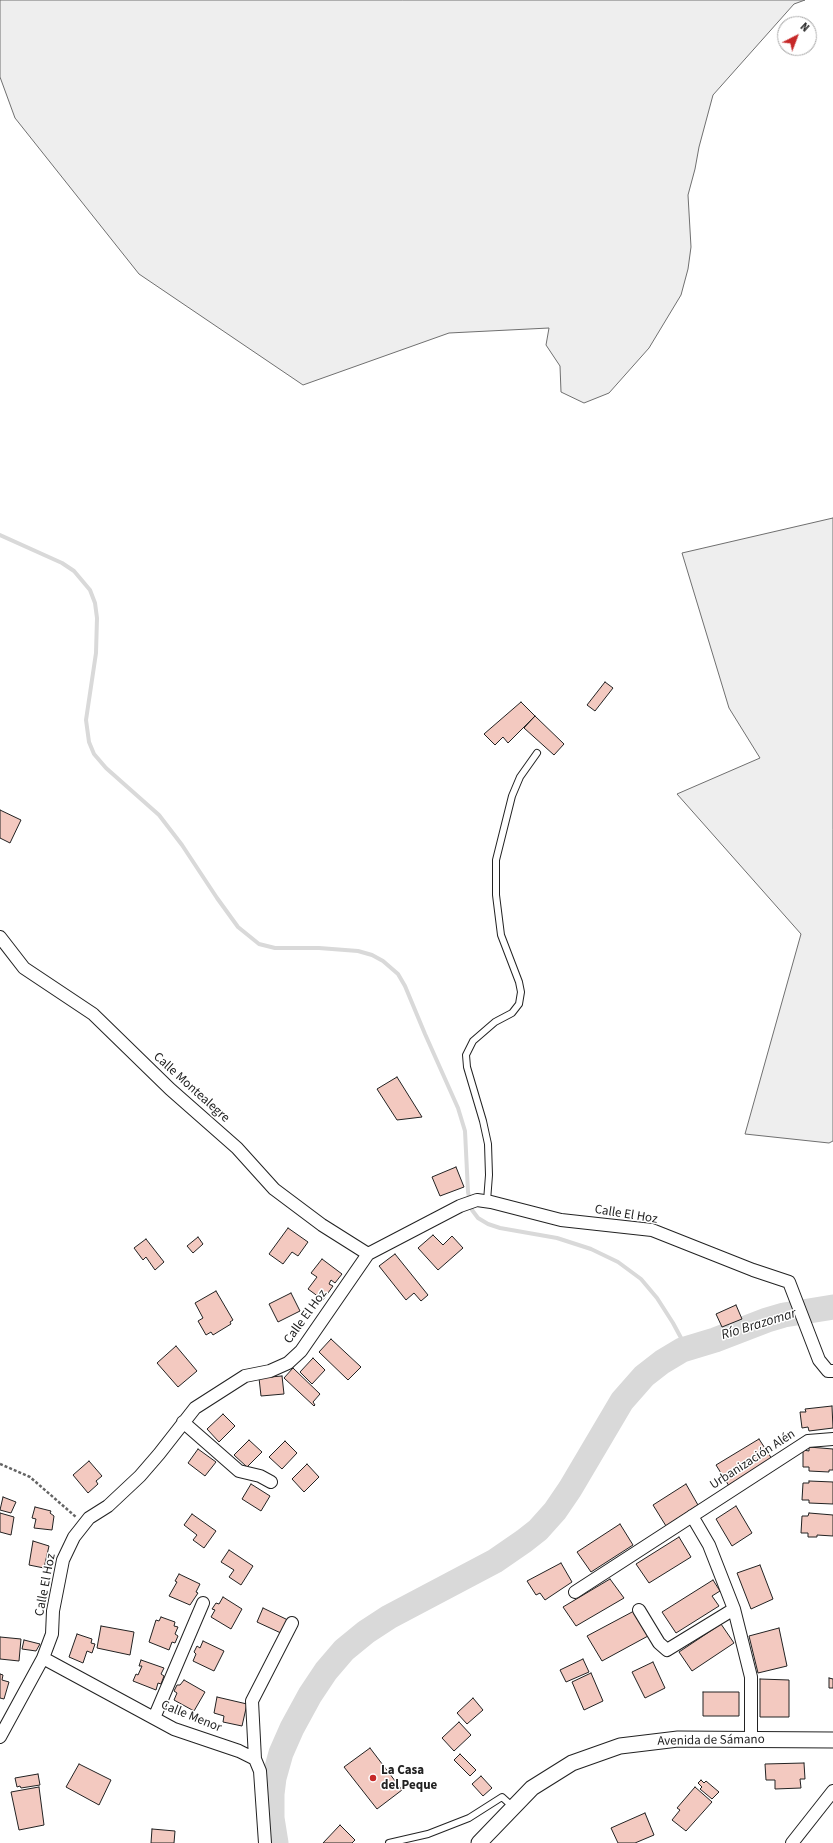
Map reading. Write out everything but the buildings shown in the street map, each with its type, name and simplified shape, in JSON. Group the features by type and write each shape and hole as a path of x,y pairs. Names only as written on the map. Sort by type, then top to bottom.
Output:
{"street":[{"name":"Calle Montealegre","path":"0,937 24,968 93,1014 170,1089 237,1148 274,1189 322,1225 368,1254"},
{"name":"Calle El Hoz","path":"0,1737 43,1658 52,1634 53,1611 63,1560 74,1537 89,1518 108,1506 140,1476 195,1408 245,1376 270,1371 288,1363 300,1351 368,1254 460,1206 482,1201 561,1220 652,1230 753,1270 789,1282 819,1360 828,1371 833,1371"},
{"path":"183,1422 239,1471 260,1476 271,1482"},
{"name":"Urbanización Alén","path":"575,1592 808,1441 833,1439"},
{"path":"692,1516 709,1545 734,1610 751,1676 751,1740"},
{"path":"154,1718 203,1603"},
{"path":"639,1610 659,1643 667,1650 734,1610"},
{"path":"265,1843 260,1771 255,1759 252,1701 292,1623"},
{"name":"Calle Menor","path":"43,1658 174,1729 239,1751 255,1759"},
{"name":"Avenida de Sámano","path":"479,1843 532,1788 572,1762 620,1746 678,1739 833,1740"},
{"path":"808,1843 794,1841 833,1791"}],"lane":[{"path":"482,1201 489,1175 488,1144 483,1120 467,1067 466,1055 473,1041 494,1022 512,1013 519,1004 521,992 519,982 501,935 496,896 496,860 512,796 520,777 537,754"},
{"path":"389,1843 428,1834 469,1818 502,1797 514,1807"}],"path":[{"path":"0,1464 30,1477 84,1524"}],"shaded area":[{"path":"0,0 805,0 794,4 783,16 777,16 777,23 713,95 688,195 691,247 688,269 681,295 649,348 609,393 584,403 561,392 560,366 546,345 549,328 449,333 303,385 139,274 15,118 0,77"},
{"path":"833,518 833,1141 829,1143 745,1134 801,934 677,794 760,758 729,708 682,553"}],"waterway":[{"path":"0,535 62,563 74,571 90,590 95,603 97,618 96,653 86,720 89,742 94,754 106,768 159,815 182,845 238,927 259,944 275,948 319,948 358,951 372,955 383,961 398,974 405,986 458,1108 465,1131 468,1192 472,1210 478,1218 488,1224 500,1228 557,1238 591,1249 618,1262 641,1279 657,1298 687,1349"},
{"name":"Río Brazomar","path":"276,1843 272,1818 272,1794 274,1778 281,1753 292,1728 310,1695 326,1671 344,1650 366,1632 389,1617 495,1561 538,1530 555,1511 570,1489 622,1401 644,1376 662,1362 682,1350 715,1340 767,1320 784,1315 833,1307"}],"place":[{"name":"La Casa del Peque","path":"373,1778"}]}
